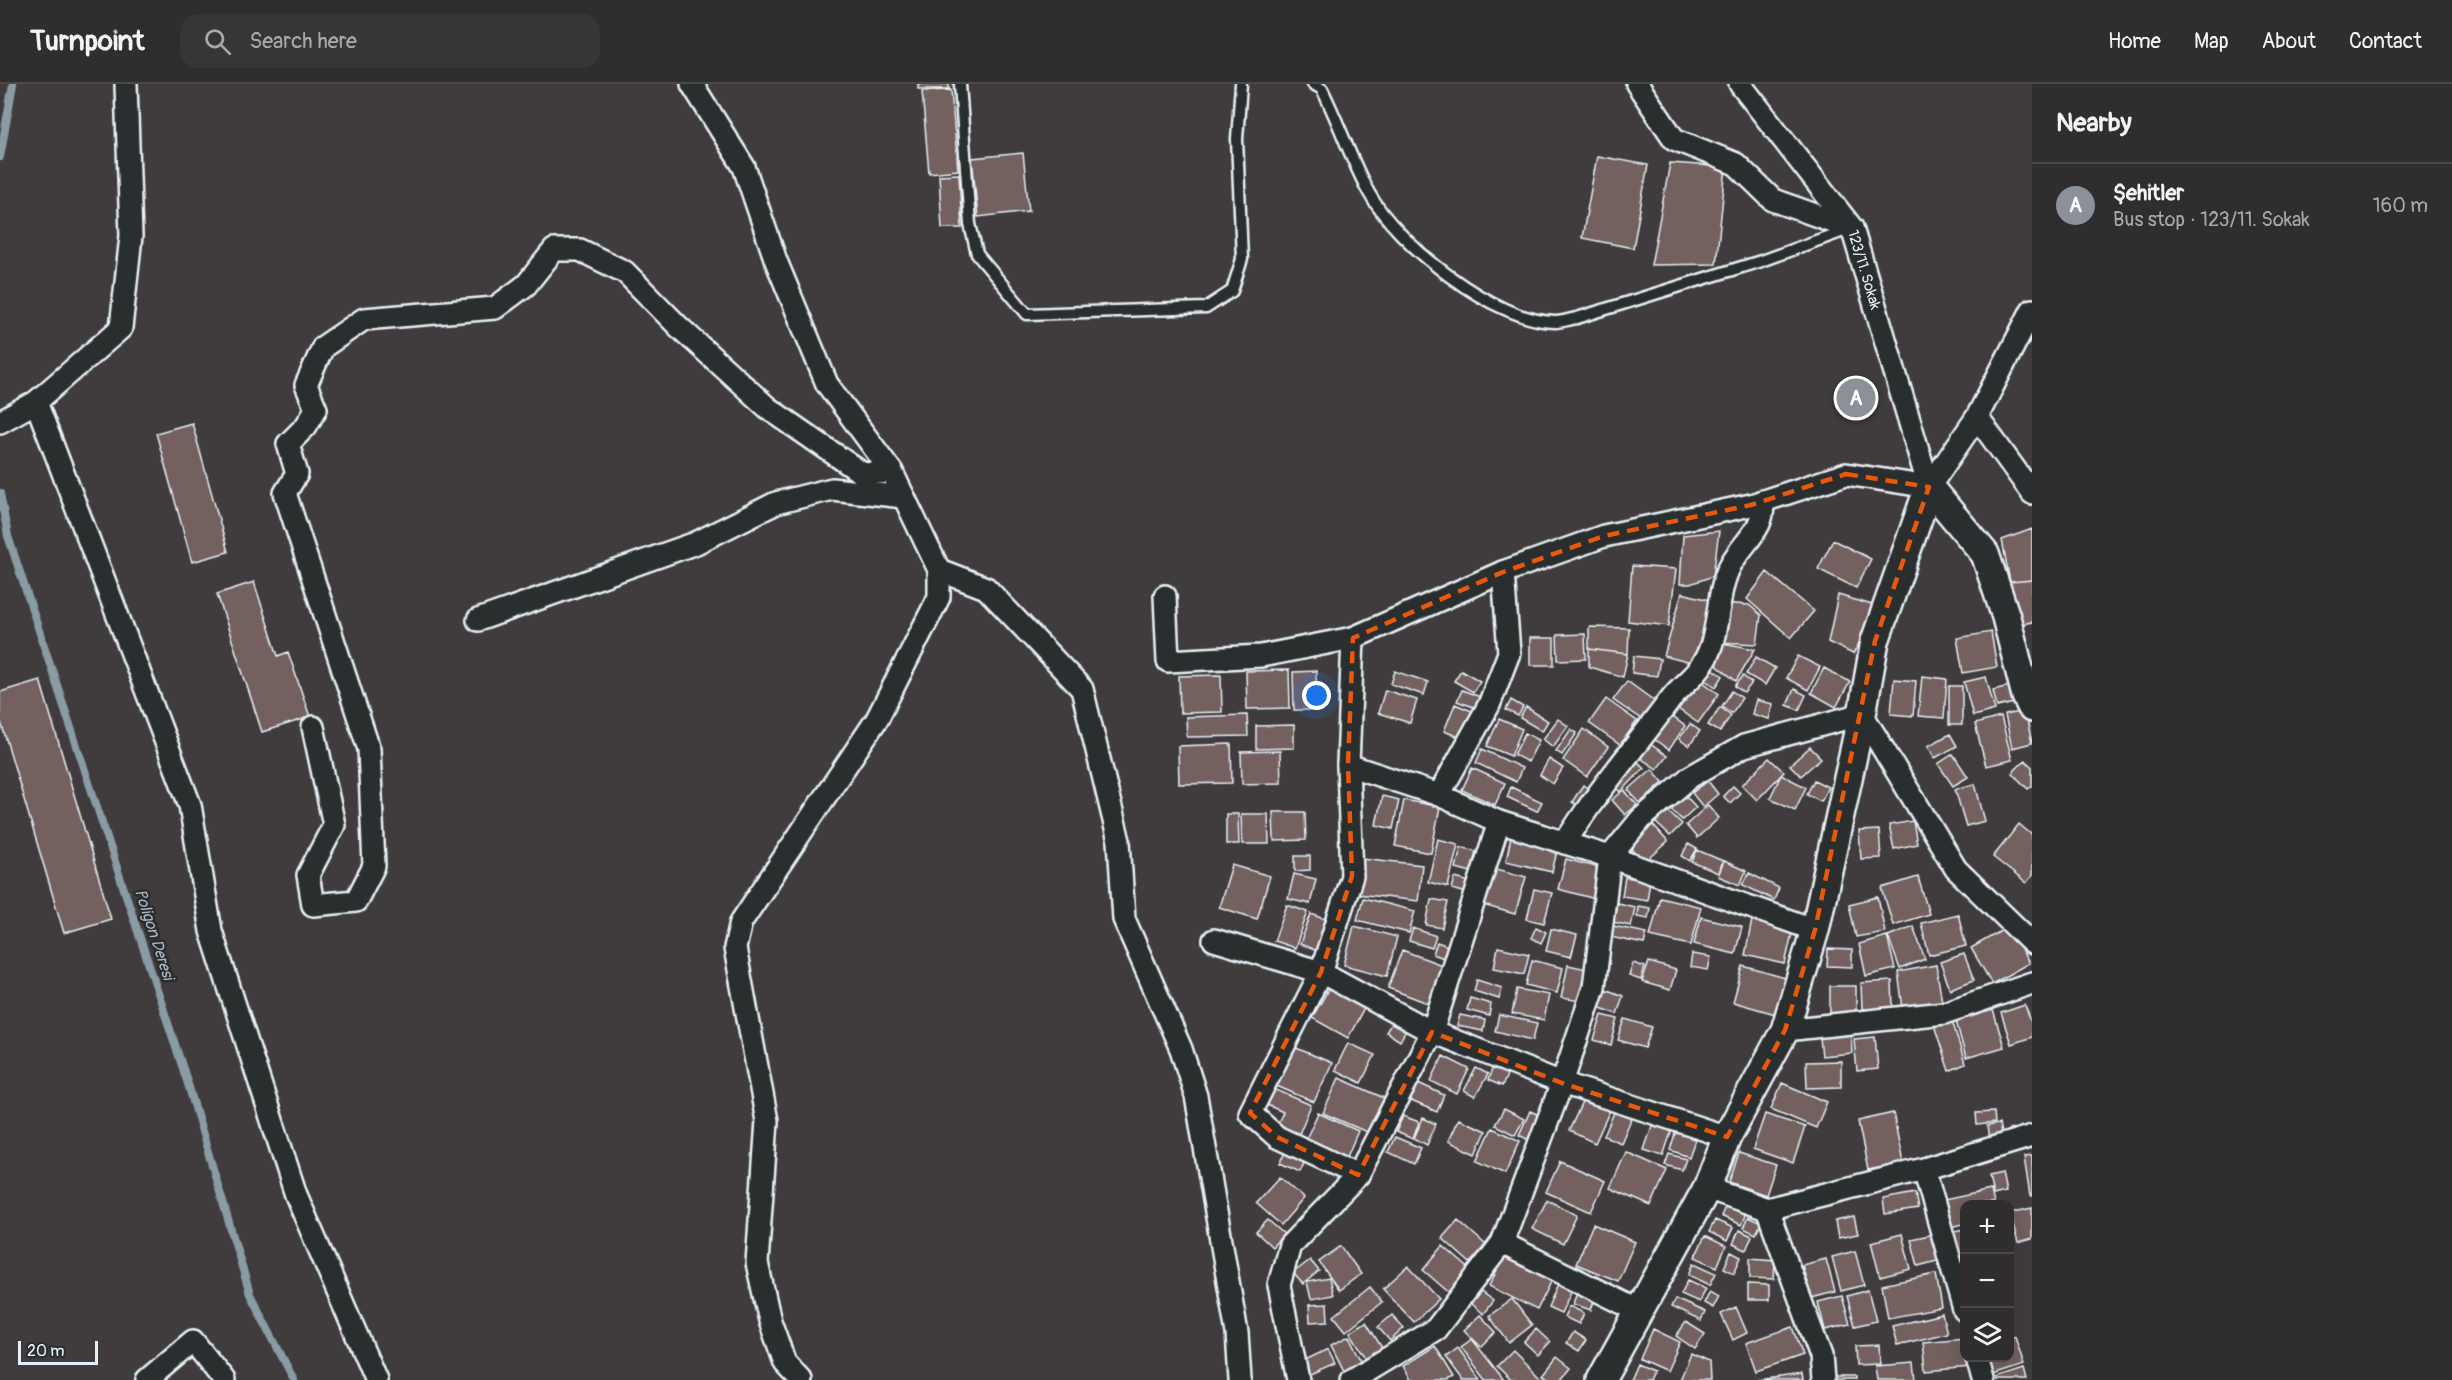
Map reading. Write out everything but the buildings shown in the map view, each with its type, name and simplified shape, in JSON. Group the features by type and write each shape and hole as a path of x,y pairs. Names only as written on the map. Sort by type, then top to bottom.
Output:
{"street":[{"path":"0,422 36,402 121,328 131,236 126,84"},
{"path":"692,84 744,167 776,261 827,384 892,472 939,570 939,597 877,719 741,922 735,948 766,1121 757,1263 770,1322 785,1363 801,1380"},
{"path":"1637,84 1674,139 1736,164 1773,200 1852,228"},
{"name":"123/11. Sokak","path":"1740,84 1852,228 1929,488"},
{"path":"313,727 334,825 308,876 313,905 356,901 374,866 369,749 285,493 297,474 288,444 306,426 316,409 306,385 323,347 364,318 495,308 526,285 554,250 580,250 625,272 679,327 768,408 796,428 863,474 892,472"},
{"path":"1601,1380 1641,1312 1707,1188 1727,1137 1785,1030 1815,930 1862,714 1875,641 1929,488 1977,417 2032,310"},
{"path":"36,402 190,805 211,931 296,1195 376,1380"},
{"path":"1977,417 2032,494"},
{"path":"1164,596 1168,661 1261,656 1353,638 1503,572 1604,536 1762,501 1846,474 1929,488 1985,554 2006,617 2026,696 2032,708"},
{"path":"478,620 696,543 776,503 832,489 904,497"},
{"path":"1564,843 1604,783 1678,689 1703,663 1716,632 1723,584 1741,548 1762,521 1762,501"},
{"path":"939,570 986,588 1082,689 1119,841 1124,919 1181,1049 1196,1096 1237,1333 1240,1380"},
{"path":"1440,795 1489,705 1509,652 1503,572"},
{"path":"1353,638 1348,765 1352,876 1321,972 1250,1113 1277,1137 1358,1175"},
{"path":"1352,1380 1436,1329 1502,1243 1562,1083 1594,987 1610,858 1641,819 1690,777 1744,746 1862,714"},
{"path":"1862,714 1956,869 2032,943"},
{"path":"1348,765 1440,795 1499,822 1610,858 1815,930"},
{"path":"1298,1380 1279,1285 1290,1245 1358,1175 1432,1032 1499,822"},
{"path":"1214,940 1321,972 1432,1032 1562,1083 1727,1137"},
{"path":"1785,1030 1944,1013 2032,983"},
{"path":"1707,1188 1767,1209 1924,1169 2032,1136"},
{"path":"1924,1169 1964,1308"},
{"path":"1767,1209 1821,1356 1823,1380"},
{"path":"1502,1243 1641,1312"},
{"path":"147,1380 193,1341 224,1380"},
{"path":"1978,1362 1983,1380"}],"lane":[{"path":"960,84 970,224 977,254 1027,314 1206,308 1232,291 1242,259 1237,140 1241,84"},
{"path":"1313,84 1322,89 1370,194 1405,239 1443,272 1482,297 1524,316 1555,322 1577,318 1761,261 1852,228"}],"highlighted area":[{"path":"1846,474 1929,487 1875,641 1815,930 1785,1030 1727,1137 1562,1083 1432,1032 1358,1175 1277,1137 1250,1113 1321,972 1352,876 1348,765 1353,638 1503,572 1604,536 1751,505"}],"waterway":[{"name":"Poligon Deresi","path":"0,157 13,84"},
{"name":"Poligon Deresi","path":"0,493 8,536 188,1084 250,1294 294,1380"}],"place":[{"name":"Şehitler","path":"1856,398"}]}
